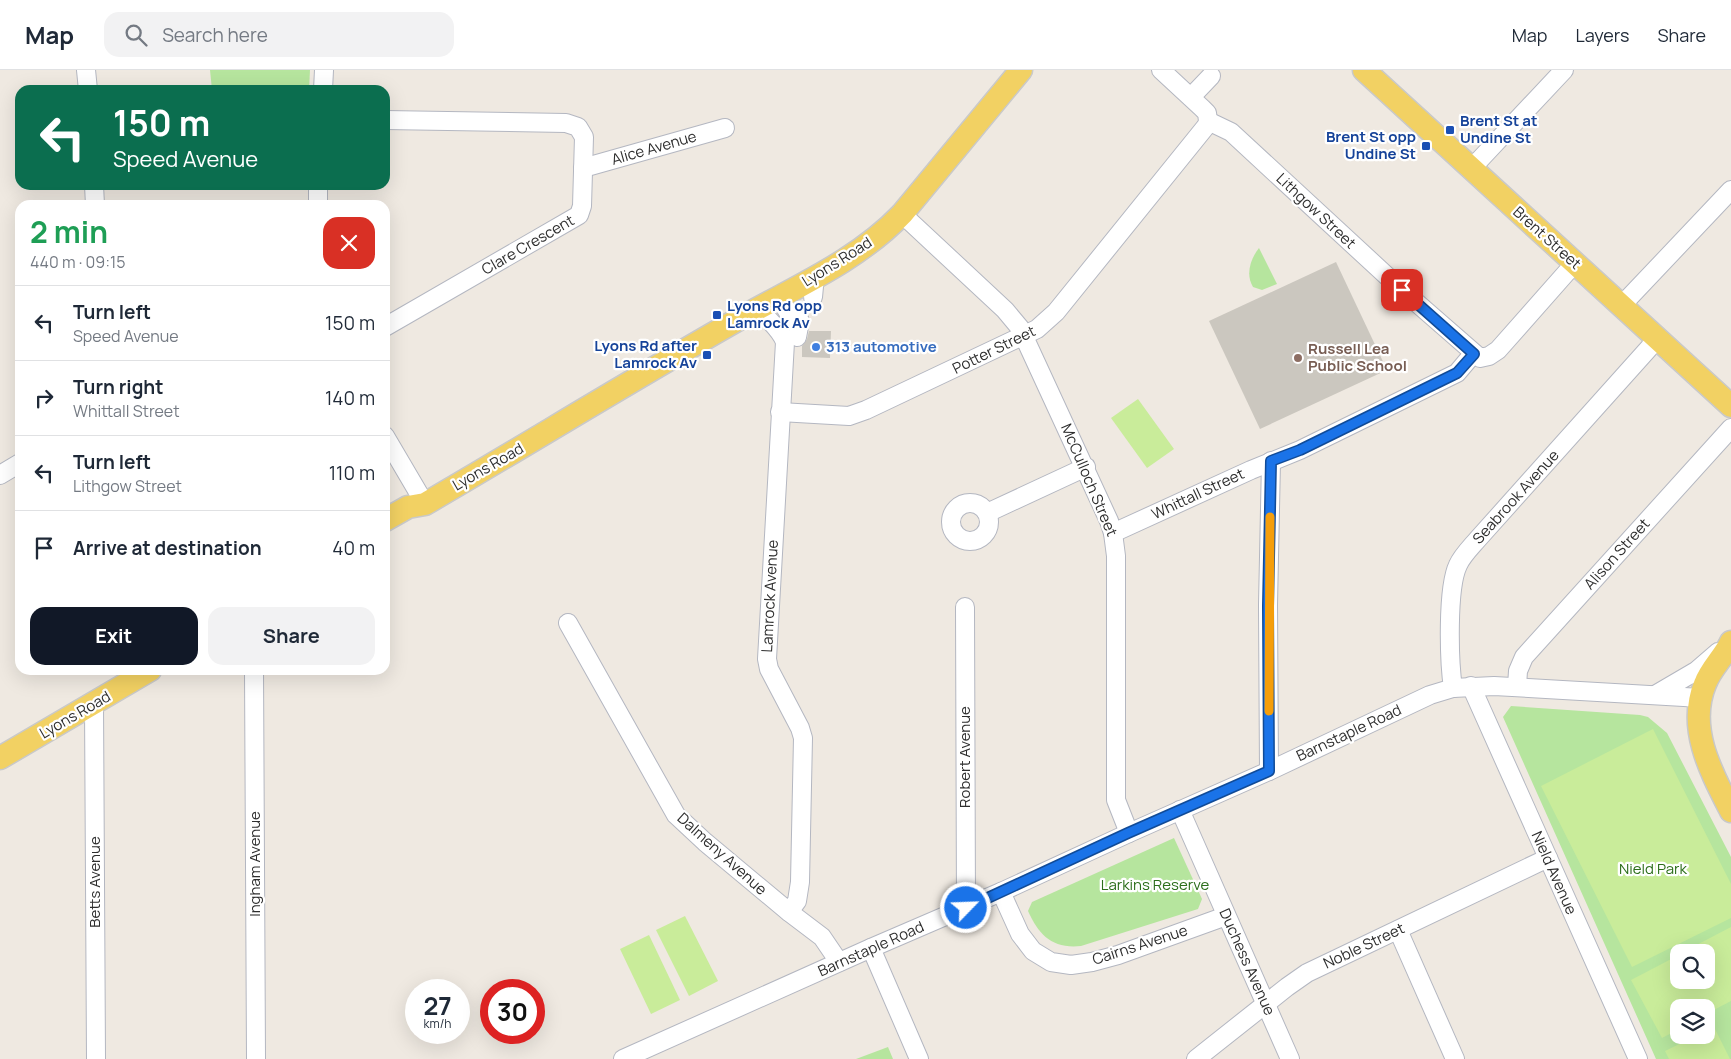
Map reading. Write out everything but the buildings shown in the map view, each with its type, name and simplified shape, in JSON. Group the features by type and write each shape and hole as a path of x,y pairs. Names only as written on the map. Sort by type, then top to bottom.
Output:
{"main road":[{"name":"Lyons Road","path":"390,517 408,507 425,504 758,308 779,297 814,287 887,230 1021,70"},
{"name":"Brent Street","path":"1364,70 1731,406"},
{"name":"Lyons Road","path":"390,535 415,520 425,504"},
{"path":"1731,640 1705,683 1699,714 1703,749 1731,811"},
{"name":"Lyons Road","path":"0,758 142,675"}],"street":[{"path":"86,70 88,85"},
{"path":"323,85 324,70"},
{"path":"1161,70 1207,113 1208,121"},
{"path":"1471,169 1564,70"},
{"path":"1191,98 1210,76"},
{"name":"Clare Crescent","path":"390,120 566,123 578,127 584,137 582,206 579,216 390,324"},
{"name":"Potter Street","path":"780,412 849,416 866,410 1024,337 1048,322 1208,125 1208,121"},
{"name":"Lithgow Street","path":"1208,121 1231,132 1298,196 1474,354"},
{"name":"Alice Avenue","path":"583,168 725,128"},
{"path":"1622,306 1731,190"},
{"name":"McCulloch Street","path":"902,214 1005,310 1024,337 1086,468 1113,533 1116,556 1116,800 1128,833"},
{"path":"1474,354 1484,358 1498,350 1574,264"},
{"path":"779,297 798,329"},
{"name":"Lamrock Avenue","path":"758,308 780,332 785,342 767,659 769,669 800,728 802,738 800,882 797,901 789,912"},
{"name":"Seabrook Avenue","path":"1453,688 1451,672 1452,588 1458,564 1483,533 1658,338"},
{"name":"Whittall Street","path":"1113,533 1271,461 1300,450 1457,373 1474,354"},
{"name":"Alison Street","path":"1517,686 1518,672 1524,657 1731,428"},
{"path":"390,444 425,504"},
{"path":"1269,771 1268,606 1271,461"},
{"path":"0,475 15,466"},
{"path":"987,513 1086,468"},
{"name":"Robert Avenue","path":"965,606 966,908"},
{"name":"Dalmeny Avenue","path":"568,622 676,815 705,842 822,937 840,962"},
{"path":"1655,695 1696,671 1731,640"},
{"name":"Ingham Avenue","path":"254,675 256,1059"},
{"name":"Barnstaple Road","path":"623,1059 871,948 966,908 1128,833 1269,771 1430,695 1453,688 1471,686 1517,686 1701,698"},
{"name":"Nield Avenue","path":"1471,686 1638,1059"},
{"name":"Betts Avenue","path":"94,704 96,1059"},
{"name":"Duchess Avenue","path":"1180,810 1290,1059"},
{"name":"Noble Street","path":"1196,1059 1307,973 1548,858"},
{"name":"Cairns Avenue","path":"1001,892 1020,934 1034,951 1051,962 1070,965 1092,962 1118,955 1226,916"},
{"path":"1398,930 1455,1059"},
{"path":"871,948 919,1059"}],"green space":[{"path":"210,70 310,70 309,85 212,85"},
{"path":"1259,248 1277,284 1262,290 1253,287 1249,277 1251,261"},
{"path":"1138,399 1174,449 1147,468 1111,418"},
{"name":"Nield Park","path":"1511,706 1648,717 1667,733 1731,857 1731,1059 1656,1059 1503,717"},
{"path":"1653,729 1731,884 1731,918 1678,944 1670,944 1670,948 1632,967 1541,786"},
{"name":"Larkins Reserve","path":"1174,838 1202,899 1198,909 1081,946 1054,943 1042,933 1032,920 1028,911 1032,902"},
{"path":"685,916 718,981 689,996 656,930"},
{"path":"1731,927 1731,1001 1715,1009 1715,999 1670,999 1670,1034 1662,1038 1631,980 1670,960 1670,989 1715,989 1715,944 1698,944"},
{"path":"649,935 680,1000 651,1014 620,949"},
{"path":"1715,1029 1730,1059 1669,1059 1665,1051 1679,1044 1715,1044"},
{"path":"888,1047 893,1059 856,1059"}],"slow traffic":[{"path":"1269,711 1268,606 1270,517"}],"place":[{"name":"Brent St at Undine St","path":"1450,130"},
{"name":"Brent St opp Undine St","path":"1426,146"},
{"name":"Lyons Rd opp Lamrock Av","path":"717,315"},
{"name":"313 automotive","path":"816,347"},
{"name":"Lyons Rd after Lamrock Av","path":"707,355"},
{"name":"Russell Lea Public School","path":"1298,358"}],"route":[{"path":"966,908 1128,833 1269,771 1268,606 1271,461 1300,450 1457,373 1474,354 1402,290"}]}
